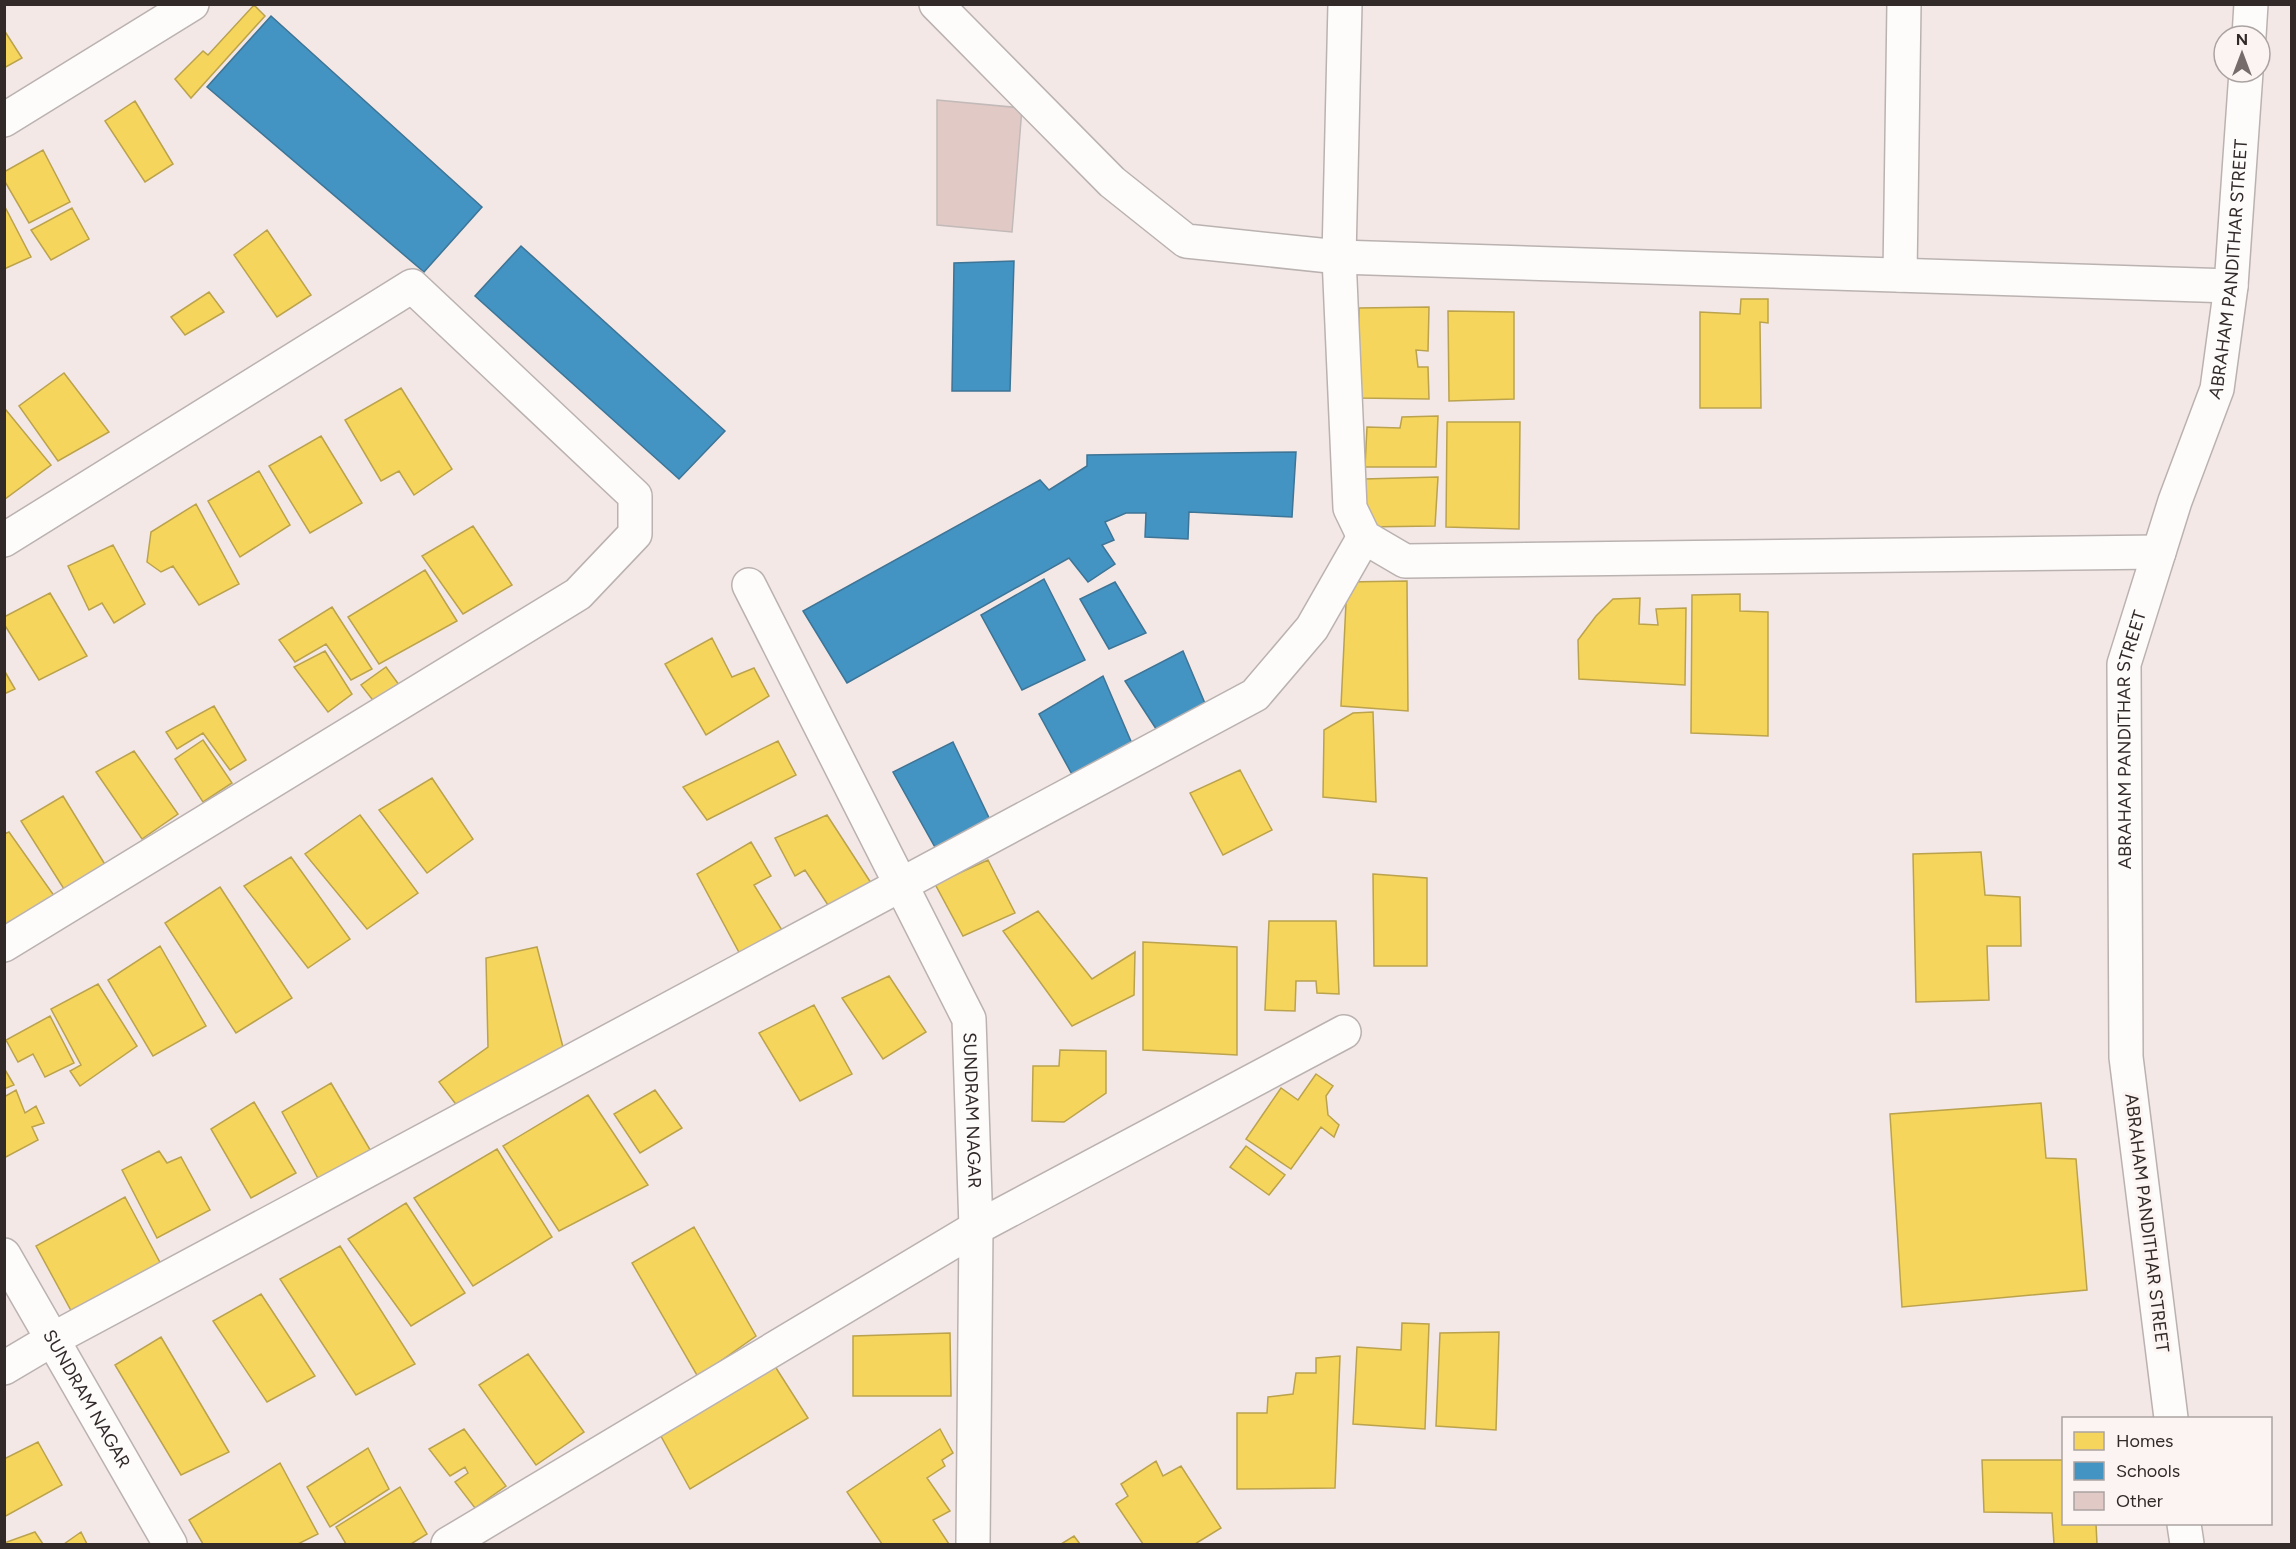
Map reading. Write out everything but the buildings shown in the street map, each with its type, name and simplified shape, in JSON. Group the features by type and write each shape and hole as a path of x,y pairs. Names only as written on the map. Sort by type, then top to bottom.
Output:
{"street":[{"path":"4,120 192,4"},
{"path":"936,4 1112,182 1186,241 1339,257 2230,286"},
{"path":"1345,4 1339,257 1350,508 1364,537 1405,561 2159,552"},
{"path":"1900,275 1904,4"},
{"path":"2250,24 2251,4"},
{"name":"ABRAHAM PANDITHAR STREET","path":"2171,1417 2126,1057 2124,664 2159,552 2217,389 2230,286 2245,84"},
{"path":"4,540 412,286 635,496 635,534 578,594 4,945"},
{"path":"4,1368 53,1339 1255,695 1312,628 1364,537"},
{"name":"SUNDRAM NAGAR","path":"750,585 969,1019 975,1227 973,1545"},
{"path":"448,1545 975,1227 1344,1032"},
{"name":"SUNDRAM NAGAR","path":"4,1255 170,1545"},
{"path":"2184,1525 2187,1545"}]}
